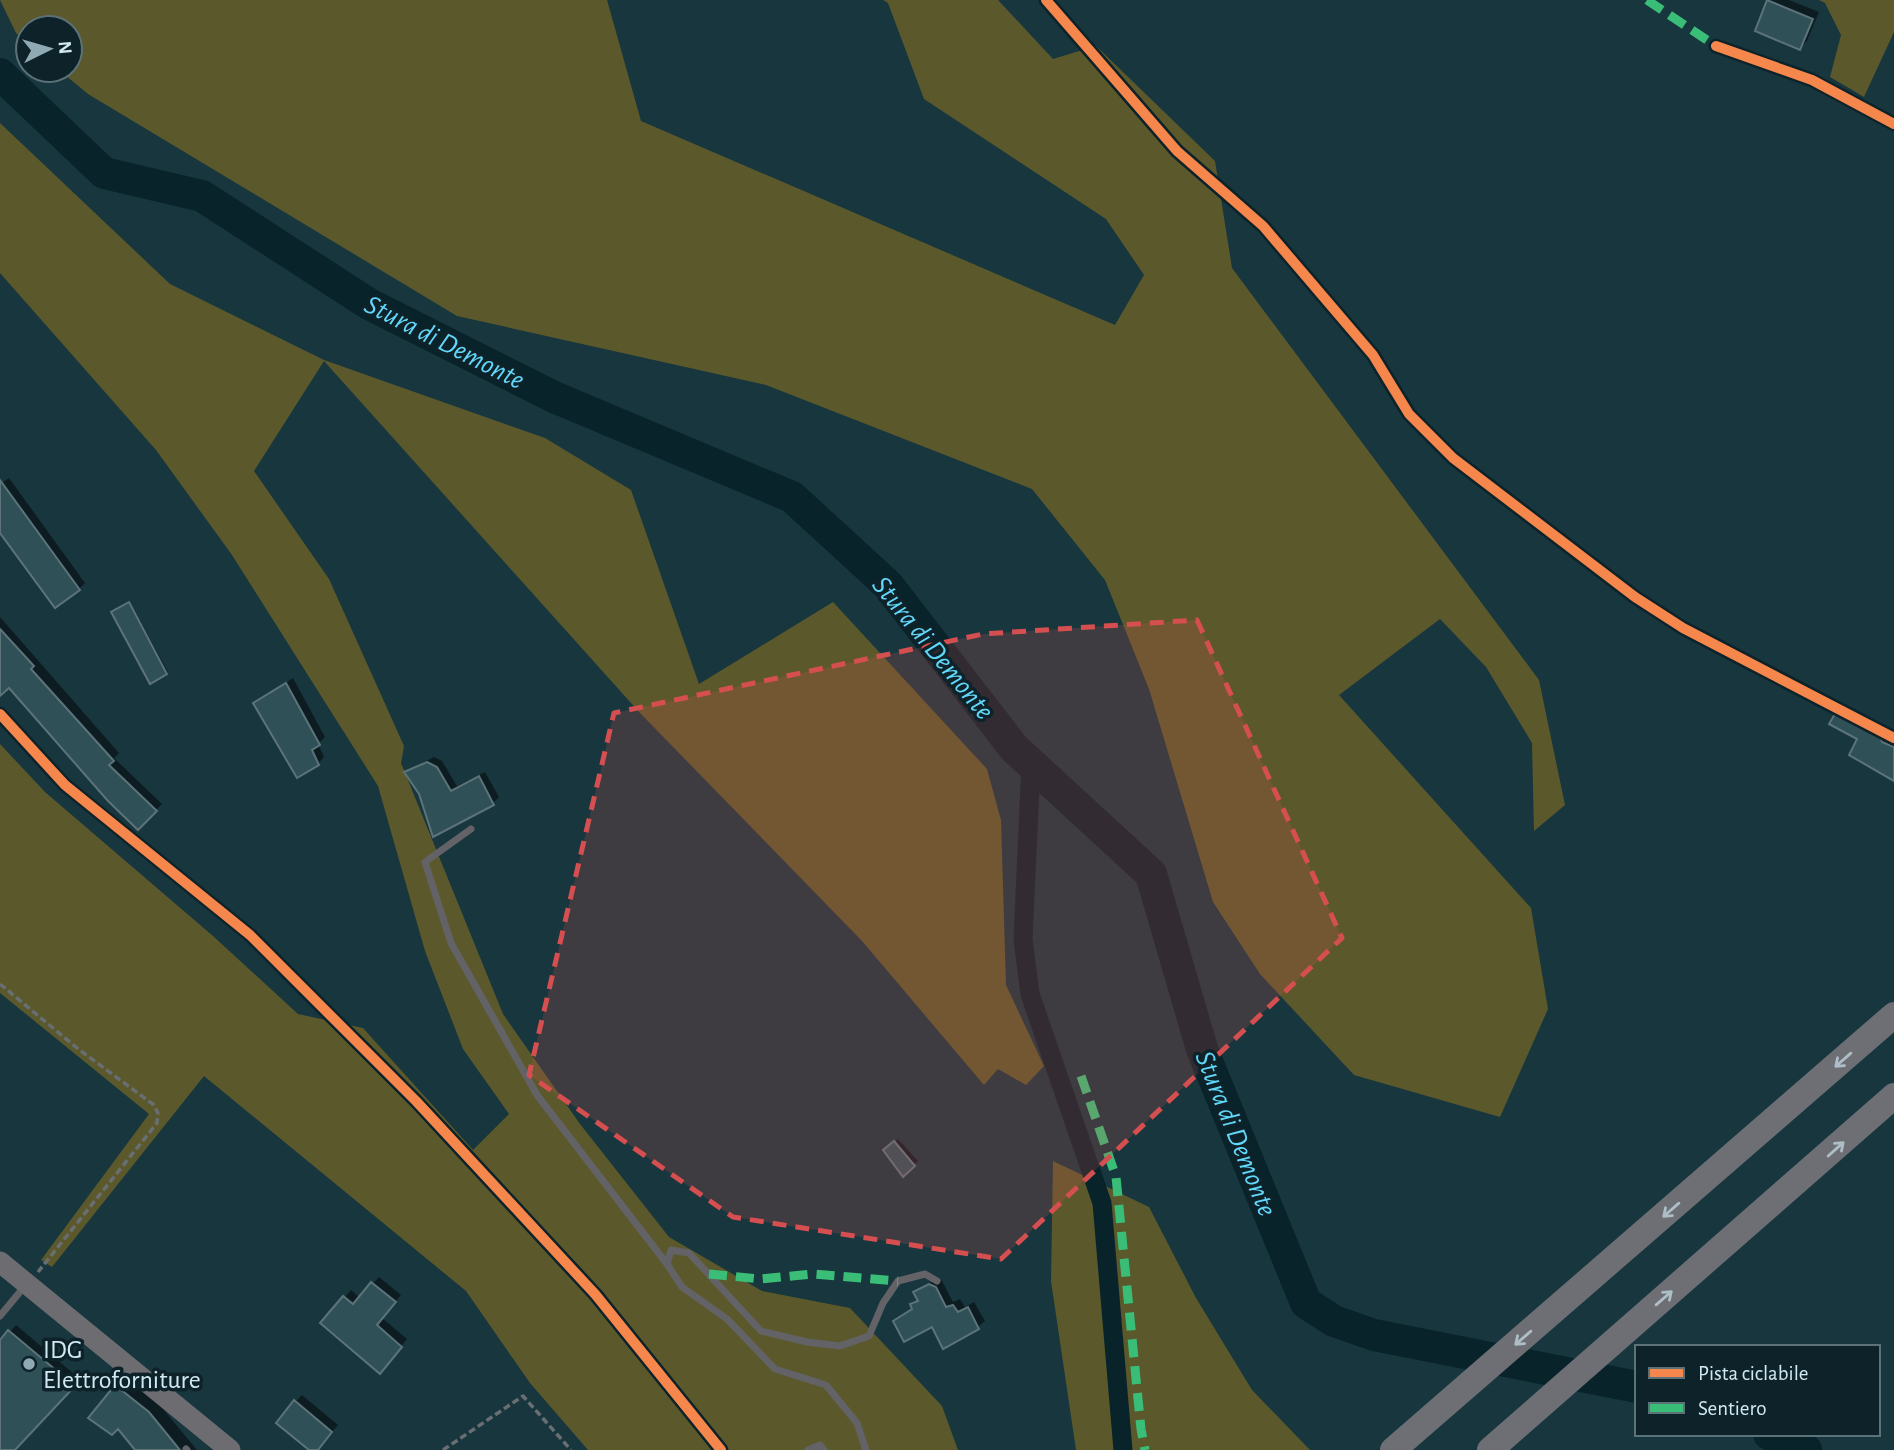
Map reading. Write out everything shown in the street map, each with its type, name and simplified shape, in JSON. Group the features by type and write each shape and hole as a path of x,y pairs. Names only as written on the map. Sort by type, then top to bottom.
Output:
{"highway":[{"path":"1399,1446 1894,1015"},
{"path":"1490,1450 1894,1097"}],"main road":[{"path":"0,1262 229,1450"}],"street":[{"path":"1716,46 1812,80 1894,124"},
{"path":"0,714 65,785 250,935 416,1101 595,1294 722,1450"}],"lane":[{"path":"471,829 425,862 451,943 537,1095 682,1287 727,1319 775,1368 826,1385 857,1423 866,1450"},
{"path":"667,1264 671,1250 689,1252 761,1331 807,1342 840,1346 869,1336 883,1303 898,1281 925,1274 937,1282"},
{"path":"0,1316 27,1284"},
{"path":"808,1450 820,1445 824,1450"}],"path":[{"path":"0,984 77,1048 154,1105 158,1114 156,1123 148,1134 48,1263 27,1284"},
{"path":"443,1450 523,1396 571,1450"}],"highlighted area":[{"path":"1197,620 1342,938 1001,1259 733,1217 529,1075 614,713 983,634"}],"shaded area":[{"path":"0,0 607,0 641,121 1115,325 1144,275 1106,219 924,99 888,3 883,0 998,0 1053,59 1096,46 1215,161 1232,268 1539,680 1565,805 1534,831 1532,743 1486,667 1440,619 1339,695 1531,908 1548,1009 1500,1117 1354,1075 1260,974 1213,902 1149,689 1105,580 1032,489 766,385 457,316 88,94 76,84 84,84 84,14 14,14 14,29"},
{"path":"1819,0 1894,0 1894,32 1864,97 1830,77 1841,35 1825,3"},
{"path":"0,123 170,284 324,360 545,438 631,490 699,684 833,602 987,769 1001,820 1006,985 1044,1066 1026,1085 998,1069 984,1085 862,941 640,713 324,361 254,471 329,579 404,746 401,763 503,1014 580,1124 669,1237 762,1291 850,1308 942,1406 958,1450 588,1450 530,1383 466,1291 204,1076 52,1267 41,1260 149,1114 0,993 0,744 45,792 213,936 298,1014 363,1028 473,1150 509,1114 463,1049 425,951 378,786 232,555 156,450 0,273"},
{"path":"1053,1161 1149,1207 1196,1298 1252,1390 1310,1450 1076,1450 1051,1281"}],"building":[{"path":"1767,0 1813,19 1800,50 1755,31"},
{"path":"0,480 80,590 55,608 0,533"},
{"path":"129,602 167,674 150,684 111,612"},
{"path":"0,629 34,666 31,669 114,761 109,765 157,811 138,830 108,801 9,688 0,696"},
{"path":"286,683 320,745 312,750 319,765 297,778 253,703"},
{"path":"1836,712 1880,735 1882,742 1894,747 1894,781 1849,755 1857,739 1829,724"},
{"path":"427,762 437,767 451,791 479,776 494,805 433,837 419,794 404,772"},
{"path":"894,1141 915,1166 903,1177 883,1150"},
{"path":"371,1282 396,1302 377,1325 402,1347 380,1374 320,1323 343,1296 353,1304"},
{"path":"929,1284 936,1287 946,1307 953,1305 958,1312 968,1307 979,1329 943,1349 932,1327 904,1342 893,1321 912,1309 910,1304 918,1301 913,1292"},
{"path":"8,1330 75,1386 15,1450 0,1450 0,1340"},
{"path":"115,1385 149,1412 180,1450 135,1450 118,1429 112,1435 88,1418"},
{"path":"294,1400 332,1432 318,1450 309,1450 276,1423"}],"waterway":[{"name":"Stura di Demonte","path":"0,74 104,173 202,196 369,304 554,397 792,497 888,585 1014,748 1151,874 1202,1049 1306,1303 1334,1321 1374,1335 1635,1387"},
{"path":"1031,764 1023,939 1030,994 1102,1203 1123,1450"},
{"name":"Stura di Demonte","path":"1774,1436 1806,1450"}],"marked path":[{"path":"1647,0 1716,46"},
{"path":"1081,1076 1116,1177 1145,1450"},
{"path":"709,1274 760,1279 813,1274 898,1281"}],"cycle path":[{"path":"1046,0 1177,151 1263,226 1373,355 1409,414 1453,458 1635,597 1683,628 1894,738"},
{"path":"1716,46 1812,80 1894,124"},
{"path":"0,714 65,785 250,935 416,1101 595,1294 721,1450"}],"place":[{"name":"IDG Elettroforniture","path":"29,1364"}]}
